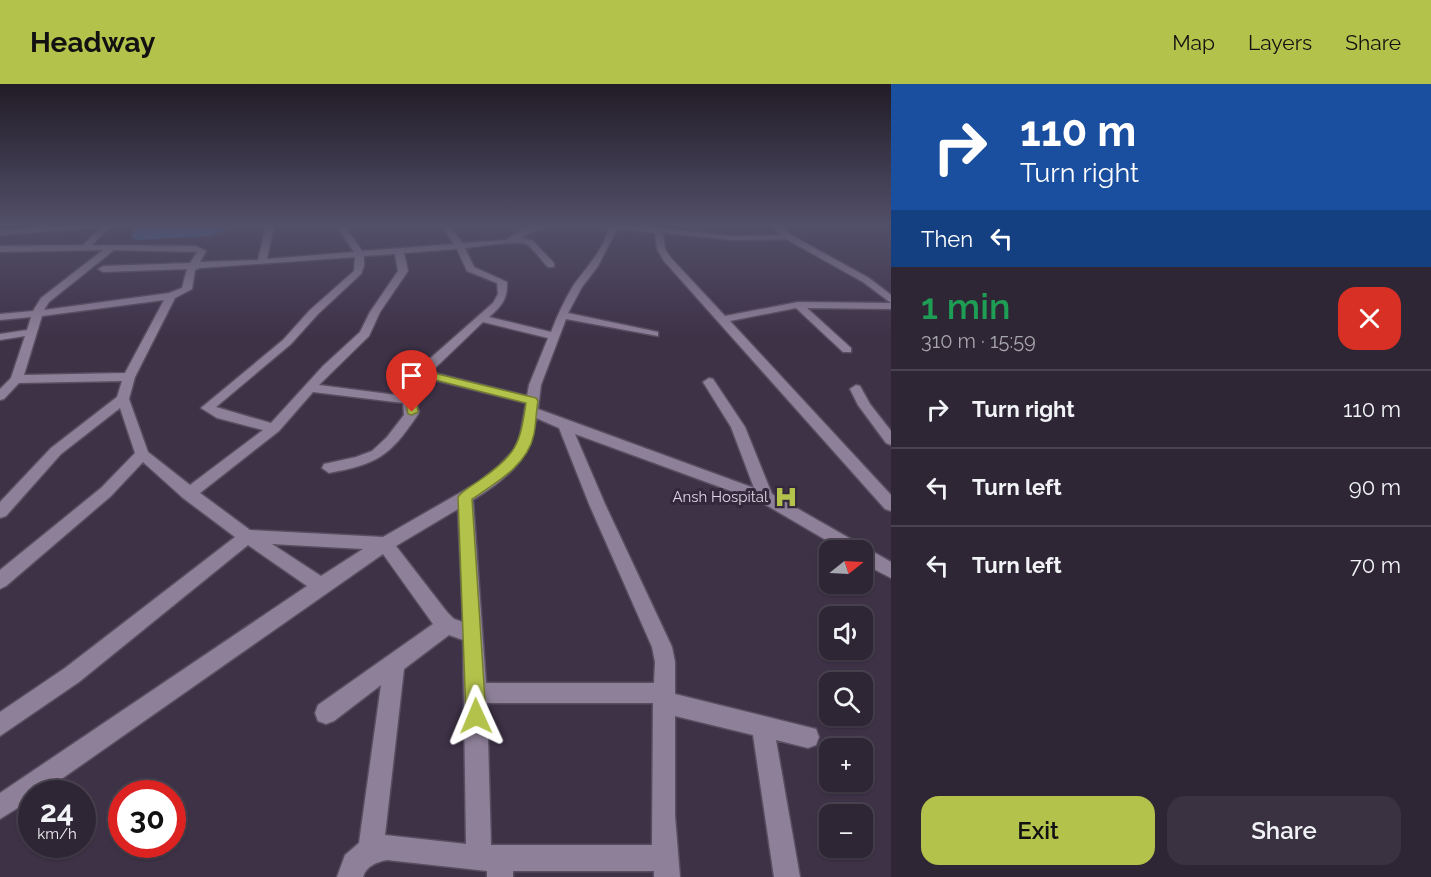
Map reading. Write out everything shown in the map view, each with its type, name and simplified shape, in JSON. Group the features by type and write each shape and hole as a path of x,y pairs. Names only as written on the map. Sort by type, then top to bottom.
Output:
{"street":[{"path":"0,396 16,379 33,332 36,314 45,300 92,263"},
{"path":"0,316 36,314 171,296 187,289 189,271 195,263"},
{"path":"103,269 245,263"},
{"path":"274,428 222,415 207,408 287,342 314,312 358,272 360,263"},
{"path":"188,494 274,428 343,353 365,334 375,312 404,272 402,263"},
{"path":"329,468 366,462 390,444 412,412 409,400 412,388 421,373 501,300 503,283 473,272 467,263"},
{"path":"0,807 321,586 503,471 520,452 527,436 535,385 562,315 578,286 595,263"},
{"path":"672,263 721,321 891,505"},
{"path":"834,263 872,284 891,300"},
{"path":"872,284 891,288"},
{"path":"171,296 129,377 123,399 142,454 188,494 321,586"},
{"path":"721,321 798,305 891,306"},
{"path":"798,305 847,350"},
{"path":"562,315 654,334"},
{"path":"482,319 554,336"},
{"path":"0,337 33,332"},
{"path":"421,373 532,406 565,425 766,498 839,540"},
{"path":"16,379 129,377"},
{"path":"709,382 738,427 766,498"},
{"path":"311,388 409,400"},
{"path":"856,389 864,405 891,440"},
{"path":"0,512 56,451 123,399"},
{"path":"350,877 354,864 371,850 387,847 493,865 665,868 663,698 665,662 659,634 597,504 565,425"},
{"path":"0,581 106,492 142,454"},
{"path":"465,497 476,693 493,865"},
{"path":"0,724 72,675 248,536 385,544 447,625 474,635"},
{"path":"873,560 891,571"},
{"path":"326,713 447,625"},
{"path":"371,850 394,664"},
{"path":"476,693 663,698 808,737"},
{"path":"763,726 787,877"}],"place":[{"name":"Ansh Hospital","path":"786,497"}],"route":[{"path":"412,412 410,394 421,373 532,401 527,436 520,452 503,471 483,487 465,497 474,635 476,716"}]}
